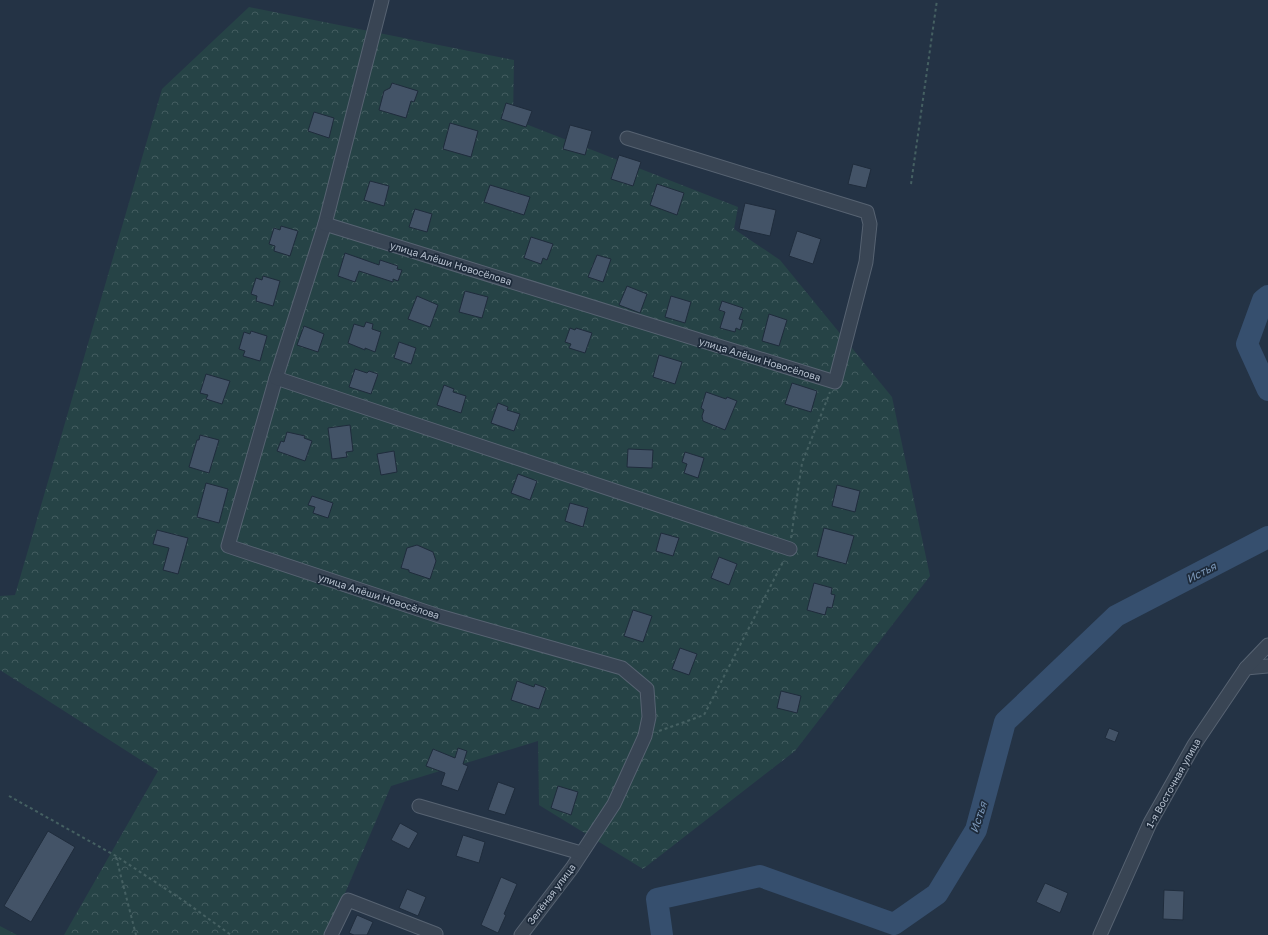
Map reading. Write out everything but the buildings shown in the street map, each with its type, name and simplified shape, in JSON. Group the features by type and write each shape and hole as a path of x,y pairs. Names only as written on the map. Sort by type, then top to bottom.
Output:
{"street":[{"name":"улица Алёши Новосёлова","path":"382,0 325,224 276,378 228,546 439,616 622,668 647,689 649,717 645,736"},
{"name":"улица Алёши Новосёлова","path":"325,224 835,382 866,262 870,224 867,212 627,138"},
{"path":"276,378 790,549"},
{"name":"1-я Восточная улица","path":"1100,935 1150,823 1194,745 1246,668 1268,645"},
{"path":"1246,668 1268,666"},
{"name":"Зелёная улица","path":"521,935 581,854 614,804 645,736"},
{"path":"419,806 581,854"},
{"path":"331,935 348,900 436,934"}],"path":[{"path":"911,184 937,0"},
{"path":"645,736 704,715 790,549 802,463 835,382"},
{"path":"9,796 116,856 184,901 231,935"},
{"path":"116,856 136,935"}],"green space":[{"path":"249,7 514,60 513,119 738,207 734,229 780,260 892,397 930,576 795,751 643,869 539,805 538,741 391,786 327,935 64,935 158,771 0,670 0,596 15,595 162,89"},
{"path":"0,926 17,935 0,935"}],"waterway":[{"name":"Истья","path":"1268,296 1263,300 1247,344 1268,390"},
{"name":"Истья","path":"662,935 657,899 760,876 894,924 937,894 976,830 1005,722 1116,616 1268,537"}]}
